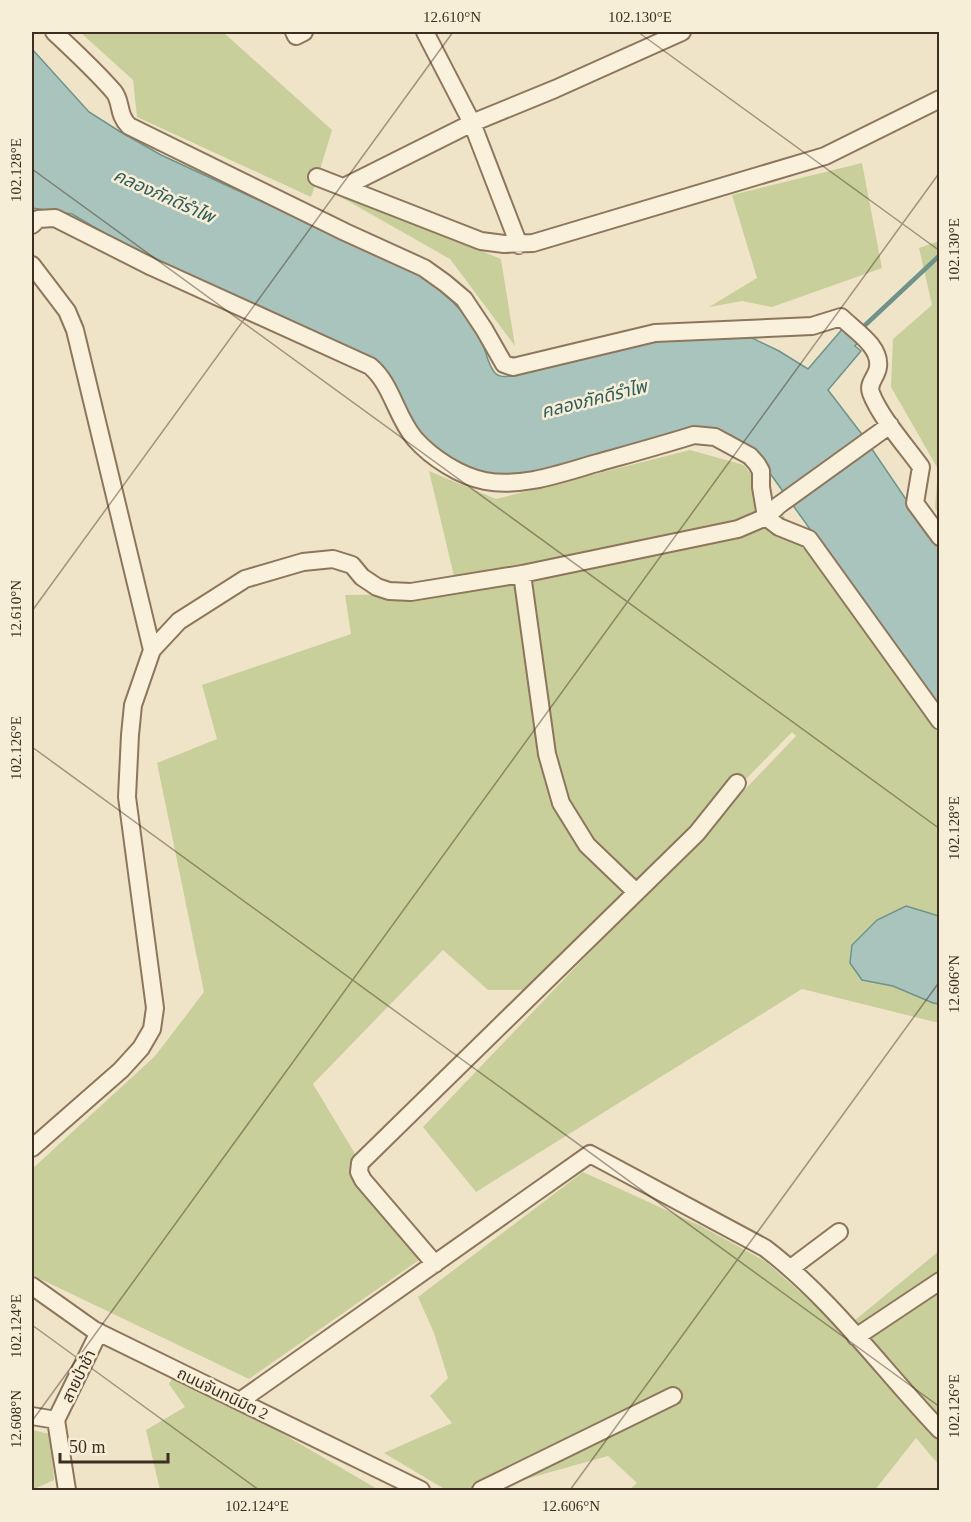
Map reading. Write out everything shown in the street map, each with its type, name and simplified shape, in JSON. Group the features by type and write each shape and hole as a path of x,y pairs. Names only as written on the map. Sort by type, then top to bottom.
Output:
{"street":[{"path":"54,32 116,94 119,111 129,126 345,232 424,268 464,299 504,364 513,368 655,333 812,326 839,316 876,350 878,368 870,388 884,430 921,467 915,503 939,537"},
{"path":"294,32 296,36 304,32"},
{"path":"425,32 472,123 519,245"},
{"path":"344,187 472,123 682,32"},
{"path":"317,177 481,241 519,245 533,243 825,156 939,99"},
{"path":"32,225 38,219 55,218 152,267 369,366 383,381 414,438 444,463 463,474 485,481 513,483 579,468 694,435 715,437 750,456 760,467 766,517 779,527 809,539 939,721"},
{"path":"32,265 67,311 75,330 152,650"},
{"path":"32,1148 121,1070 141,1048 152,1029 155,1008 127,797 133,705 152,650 179,621 245,579 303,562 333,559 352,565 362,577 377,587 389,591 411,592 522,574 738,529 766,517 779,504 884,430"},
{"path":"522,574 547,754 561,803 587,845 636,892"},
{"path":"435,1264 363,1180 359,1172 360,1163 697,833 737,783"},
{"path":"240,1401 590,1154 765,1248 791,1268 939,1430"},
{"path":"791,1268 839,1232"},
{"path":"856,1337 939,1281"},
{"name":"ถนนจันทนิมิต 2","path":"32,1286 99,1332 421,1491"},
{"name":"สายป่าช้า","path":"67,1491 56,1420 99,1332"},
{"path":"481,1491 673,1396"},
{"path":"32,1416 56,1420"}],"green space":[{"path":"80,32 223,32 332,130 311,197 137,117 133,80"},
{"path":"862,163 882,268 772,307 742,301 709,307 757,278 732,195"},
{"path":"316,183 501,259 515,346 450,259"},
{"path":"940,241 939,515 935,508 938,469 891,387 893,339 932,305 919,248"},
{"path":"690,450 744,465 786,519 939,734 939,1023 802,989 476,1192 423,1127 796,736 792,732 540,990 488,990 443,950 313,1084 419,1260 249,1379 32,1275 32,1169 155,1056 204,992 157,763 217,739 202,685 351,634 345,595 458,593 429,471 496,499"},
{"path":"583,1172 701,1226 765,1261 843,1330 939,1251 939,1465 916,1438 875,1490 629,1490 637,1483 608,1456 490,1490 446,1490 384,1453 452,1423 430,1396 448,1378 434,1333 418,1297"},
{"path":"173,1376 237,1407 379,1490 160,1490 146,1430 185,1407 169,1384"},
{"path":"32,1430 50,1434 54,1480 32,1490"}],"water":[{"name":"คลองภัคดีรำไพ","path":"32,49 89,112 119,131 161,155 414,272 443,293 467,318 480,338 492,369 498,375 515,375 658,336 746,335 779,351 808,369 844,327 859,341 855,346 861,351 828,390 861,433 939,548 939,709 754,451 731,435 703,431 526,476 496,477 456,466 413,430 390,378 381,365 294,322 138,253 72,214 32,208"},
{"path":"906,906 939,916 939,1004 893,986 862,980 850,963 852,945 877,920"}],"waterway":[{"path":"861,329 940,255"}]}
